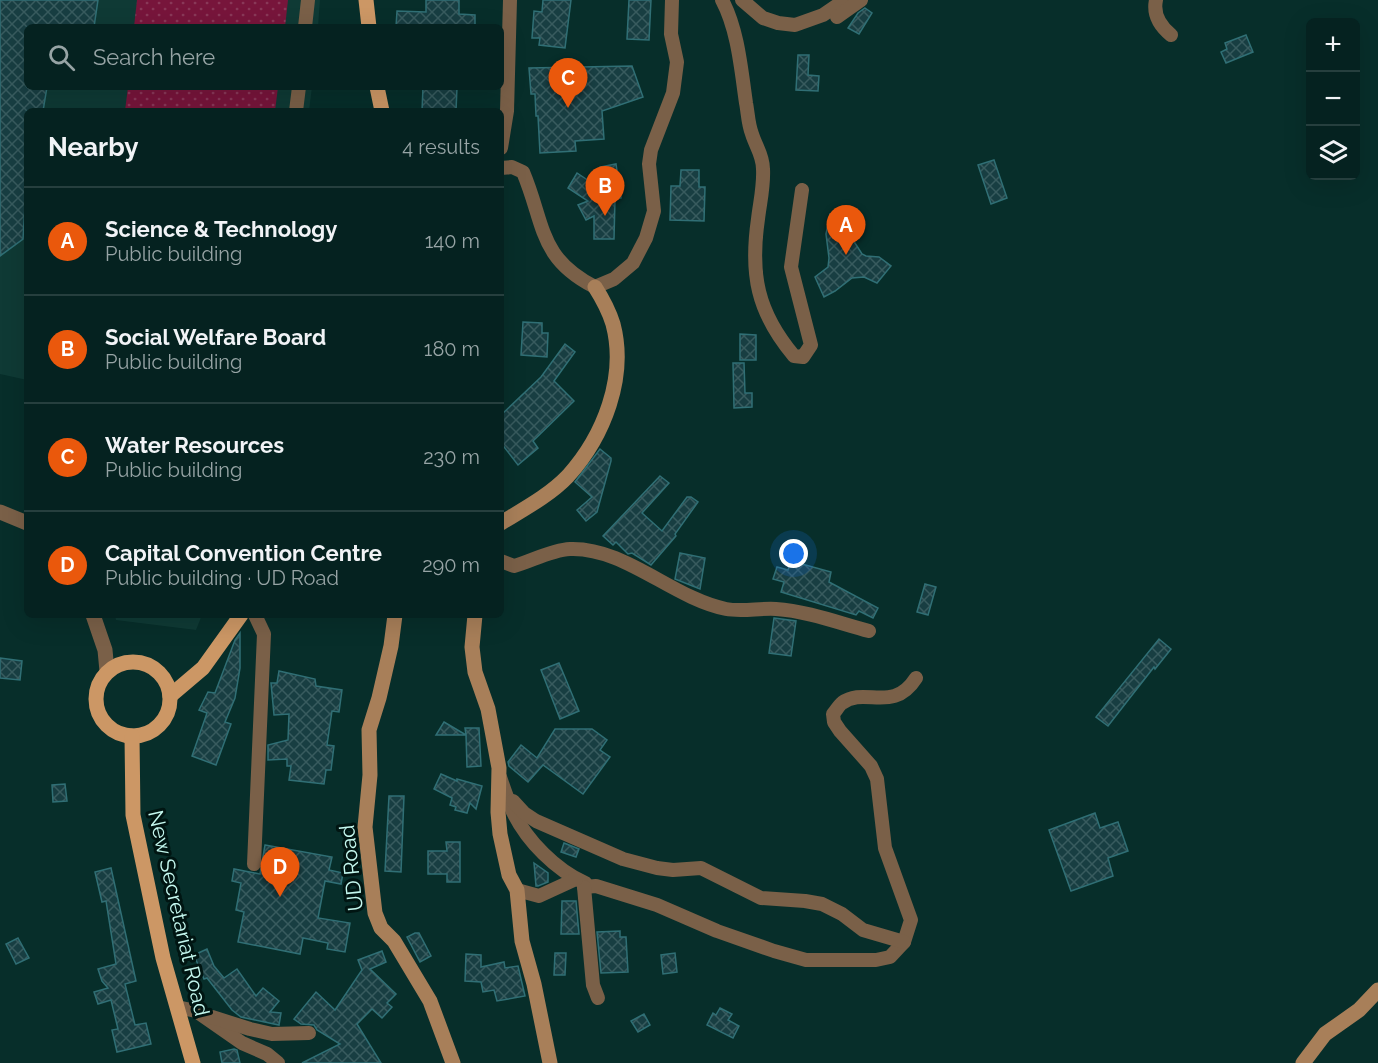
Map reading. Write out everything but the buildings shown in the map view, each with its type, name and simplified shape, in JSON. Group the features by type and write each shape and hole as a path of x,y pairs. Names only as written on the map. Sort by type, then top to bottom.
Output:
{"main road":[{"path":"366,0 369,24"},
{"path":"378,90 381,108"},
{"path":"504,521 540,499 567,477 585,454 611,401 616,375 613,323 595,286"},
{"path":"170,696 203,668 239,618"},
{"name":"UD Road","path":"394,618 384,677 369,730 370,776 365,827 375,913 381,928 394,941 430,1001 453,1063"},
{"path":"475,618 472,646 475,672 488,709 500,777 498,812 500,834 509,875 518,890 522,941 534,984 550,1063"},
{"path":"142,662 159,672 168,687 170,696 168,713 157,728 132,736 107,726 98,711 96,693 107,671 125,663 142,662"},
{"name":"New Secretariat Road","path":"132,736 133,815 163,958 193,1063"},
{"path":"1303,1063 1325,1034 1359,1010 1378,990"}],"street":[{"path":"305,24 308,0"},
{"path":"504,130 507,111 510,0"},
{"path":"504,168 512,167 523,172 542,231 552,253 576,277 595,286 614,279 633,263 646,238 654,211 649,164 651,150 673,93 676,62 671,34 672,0"},
{"path":"722,0 735,38 752,135 762,155 763,182 754,252 758,291 768,315 787,348 794,356 804,357 811,345 791,267 802,190"},
{"path":"742,0 763,18 795,25 819,24 832,20 861,0"},
{"path":"795,25 823,15 845,0"},
{"path":"1156,0 1156,15 1162,27 1171,35"},
{"path":"296,108 299,90"},
{"path":"0,512 24,522"},
{"path":"504,562 514,566 567,549 599,552 622,561 687,595 725,609 777,609 869,632"},
{"path":"94,618 105,650 107,671"},
{"path":"254,864 264,634 256,618"},
{"path":"500,777 514,813 546,857 580,883 657,905 717,931 806,960 876,960 890,957 904,942 911,920 885,848 877,779 871,766 840,731 834,722 833,714 841,703 853,698 873,699 897,696 911,686 915,678"},
{"path":"507,795 524,813 536,821 623,859 673,870 701,868 761,898 822,904 842,914 863,930 904,942"},
{"path":"518,890 539,896 580,883"},
{"path":"580,883 593,985 598,998"},
{"path":"177,1006 272,1034 309,1033"},
{"path":"196,1011 242,1043 267,1054 278,1063"}],"shaded area":[{"path":"0,0 320,0 318,24 24,24 24,90 312,90 309,108 24,108 24,379 0,374"},
{"path":"137,0 288,0 285,24 134,24"},
{"path":"128,90 278,90 275,108 125,108"},
{"path":"116,618 201,618 196,630 116,620"}],"place":[{"name":"Water Resources","path":"568,108"},
{"name":"Social Welfare Board","path":"605,216"},
{"name":"Science & Technology","path":"846,255"},
{"name":"Capital Convention Centre","path":"280,897"}]}
